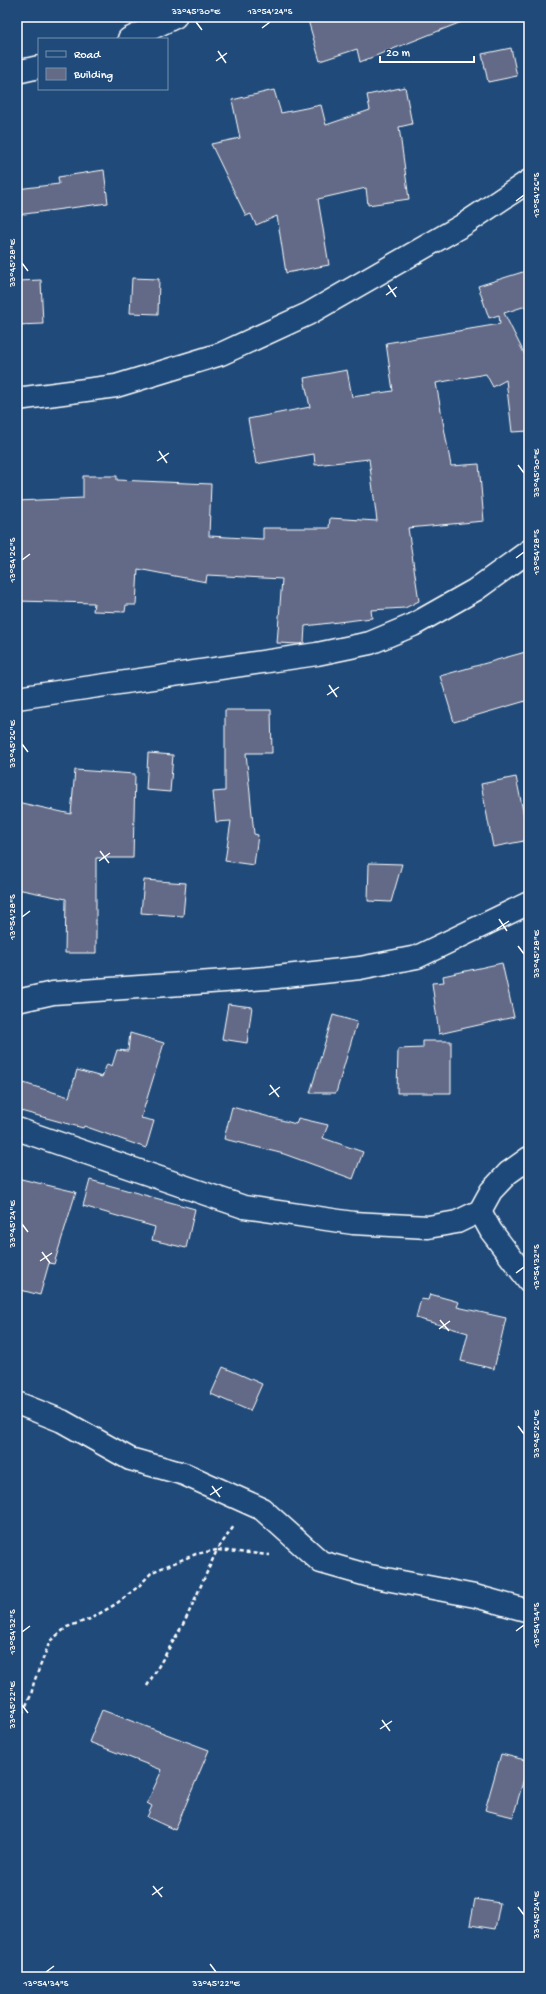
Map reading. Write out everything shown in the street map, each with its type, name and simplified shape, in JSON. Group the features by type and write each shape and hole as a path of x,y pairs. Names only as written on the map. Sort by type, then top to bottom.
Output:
{"street":[{"path":"131,38 175,17"},
{"path":"17,72 38,67"},
{"path":"17,399 116,386 221,354 308,314 463,224 529,181"},
{"path":"17,698 317,654 370,643 413,625 475,590 529,551"},
{"path":"17,1001 53,994 267,978 360,968 417,957 529,903"},
{"path":"17,1129 244,1207 352,1223 428,1226 457,1222 480,1211 491,1191 508,1173 529,1158"},
{"path":"480,1211 491,1231 529,1281"},
{"path":"17,1403 62,1421 130,1459 184,1474 262,1509 321,1562 355,1572 475,1596 529,1611"}],"path":[{"path":"147,1686 185,1621 217,1550 234,1527 240,1514 238,1498"},
{"path":"17,1725 31,1695 34,1682 50,1642 67,1627 90,1619 116,1604 139,1586 152,1572 196,1554 217,1550 266,1555 292,1554 305,1548"}],"building":[{"path":"307,17 469,17 469,19 360,62 357,49 320,61"},
{"path":"511,48 517,76 488,82 482,54"},
{"path":"405,87 412,124 399,127 409,199 368,205 366,188 318,199 329,265 286,273 277,216 256,225 251,214 246,216 211,144 240,138 232,100 274,90 281,113 321,105 326,125 370,110 367,95"},
{"path":"104,170 108,203 17,215 17,189 59,184 58,177"},
{"path":"529,270 529,305 504,313 529,363 529,431 512,432 506,380 493,387 486,374 436,383 451,466 479,464 484,521 408,528 419,601 405,608 371,610 372,618 305,626 304,643 299,644 277,643 282,579 207,575 206,582 138,569 136,605 126,605 125,612 93,611 94,603 17,601 17,501 83,498 83,476 117,476 117,480 211,484 209,536 263,539 263,528 329,528 330,518 377,521 369,459 315,465 314,454 256,464 248,419 310,407 304,378 347,370 352,397 393,391 386,343 500,324 499,315 489,318 478,286"},
{"path":"132,278 159,279 158,314 130,313"},
{"path":"41,280 43,324 17,325 17,281"},
{"path":"529,651 529,700 454,722 440,676"},
{"path":"225,710 271,710 272,753 246,753 254,834 258,835 254,865 225,861 231,821 216,822 213,792 225,791"},
{"path":"148,753 173,755 170,792 146,790"},
{"path":"75,770 135,774 133,858 96,858 96,953 65,953 66,899 17,889 17,802 71,814"},
{"path":"516,777 529,840 493,847 481,784"},
{"path":"369,863 402,864 391,902 368,901"},
{"path":"144,880 186,883 183,916 141,913"},
{"path":"502,963 514,1017 439,1034 432,983 444,982 443,976"},
{"path":"228,1004 252,1007 247,1043 222,1039"},
{"path":"333,1015 357,1022 336,1093 310,1093"},
{"path":"130,1033 164,1043 141,1118 154,1121 146,1148 84,1126 83,1128 17,1110 17,1081 69,1097 77,1070 102,1077 107,1064 112,1066 117,1050 128,1051"},
{"path":"423,1041 451,1041 451,1093 397,1093 398,1049 423,1048"},
{"path":"232,1107 296,1124 298,1118 328,1125 323,1138 363,1152 353,1179 284,1154 224,1139"},
{"path":"17,1178 76,1192 54,1264 49,1263 40,1295 17,1289"},
{"path":"90,1180 195,1209 186,1248 152,1240 155,1227 83,1206"},
{"path":"430,1294 459,1302 457,1307 506,1318 494,1369 461,1361 468,1333 416,1318 421,1299 428,1300"},
{"path":"223,1367 262,1384 250,1411 211,1394"},
{"path":"102,1710 209,1750 175,1830 147,1817 152,1806 147,1803 162,1770 89,1742"},
{"path":"501,1754 529,1761 513,1817 485,1810"},
{"path":"475,1899 500,1903 495,1929 470,1925"}]}
